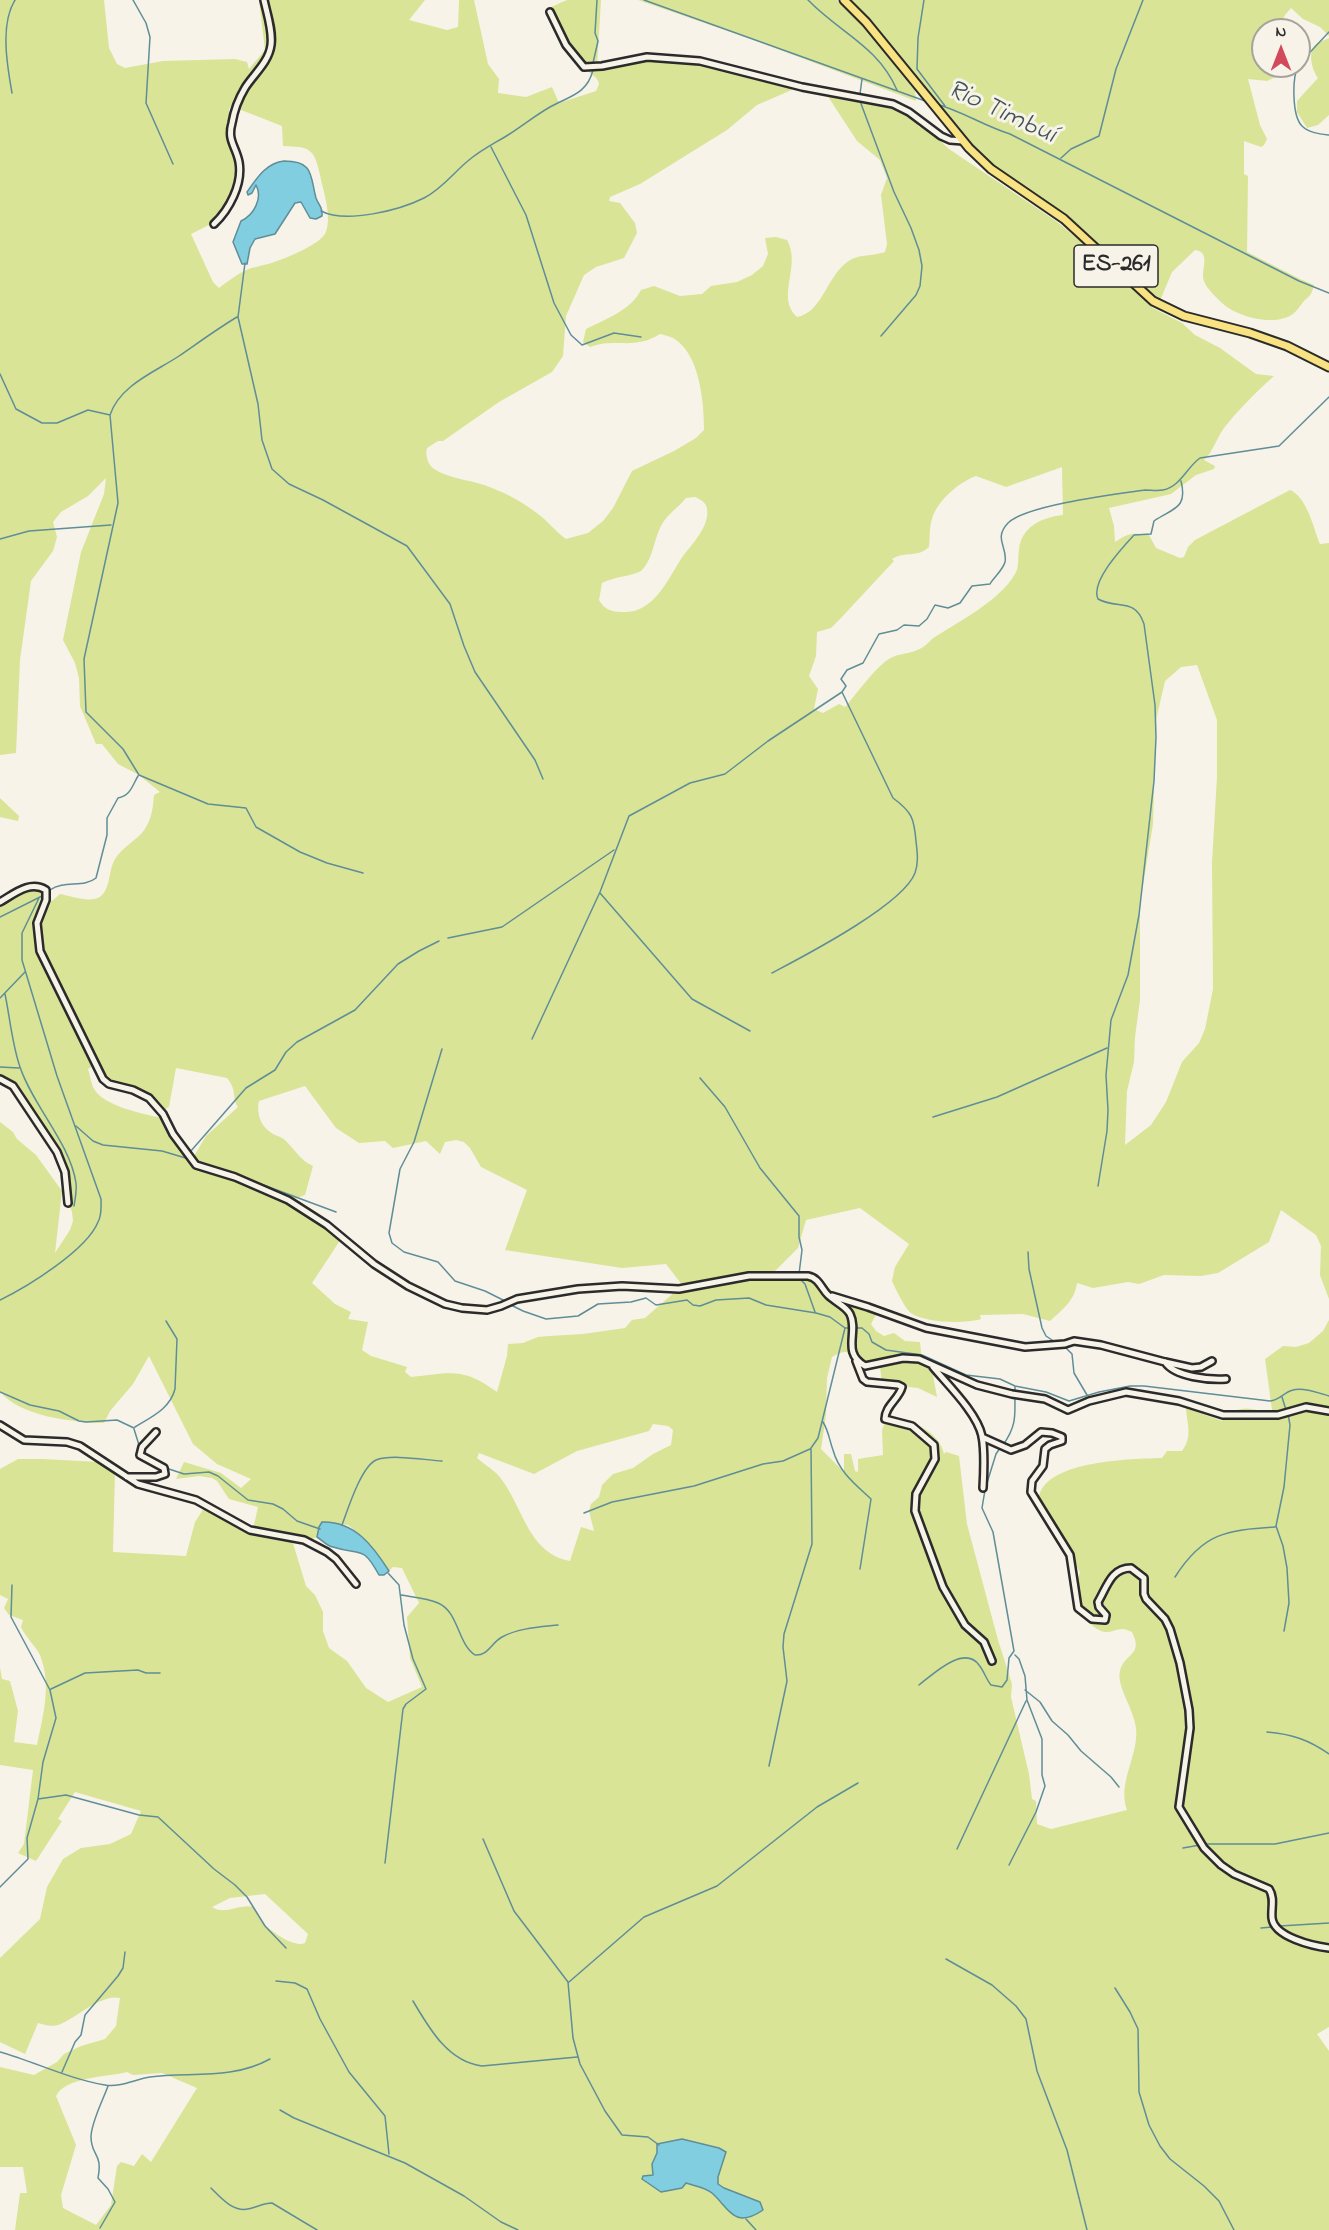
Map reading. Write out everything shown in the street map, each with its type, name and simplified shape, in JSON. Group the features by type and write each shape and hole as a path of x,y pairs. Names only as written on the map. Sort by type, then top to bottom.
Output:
{"main road":[{"name":"ES-261","path":"844,0 866,22 963,141 991,169 1064,219 1153,301 1184,316 1278,342 1314,358 1329,368"}],"street":[{"path":"214,224 228,209 239,177 240,164 231,139 234,114 243,90 265,61 270,49 271,33 264,0"},
{"path":"550,12 566,45 584,67 602,66 647,57 700,61 802,87 893,104 909,112 941,135 951,140 963,141"},
{"path":"0,902 25,888 37,886 46,890 46,900 38,923 40,951 106,1082 140,1092 149,1098 163,1114 173,1134 196,1165 246,1181 288,1200 327,1225 374,1264 428,1297 462,1308 487,1310 517,1299 578,1288 622,1286 680,1289 742,1277 768,1275 811,1277 818,1281 851,1317 854,1357 865,1381 902,1387 886,1410 885,1419 912,1426 934,1445 935,1459 916,1494 915,1511 943,1587 965,1625 984,1642 992,1660"},
{"path":"0,1079 14,1086 57,1152 65,1172 68,1203"},
{"path":"828,1294 868,1306 916,1325 1025,1347 1065,1344 1074,1341 1101,1345 1192,1368 1212,1361"},
{"path":"854,1357 865,1366 909,1358 919,1359 988,1389 1045,1399 1068,1410 1089,1401 1126,1392 1179,1401 1222,1416 1278,1415 1306,1407 1329,1411"},
{"path":"1165,1362 1169,1368 1185,1373 1226,1379"},
{"path":"932,1366 972,1415 982,1437 983,1488"},
{"path":"0,1425 24,1440 73,1443 148,1488 196,1500 250,1530 304,1540 336,1559 356,1584"},
{"path":"125,1476 156,1478 165,1474 164,1468 140,1455 142,1447 156,1432"},
{"path":"982,1437 1011,1450 1025,1445 1041,1432 1062,1437 1062,1441 1045,1449 1043,1466 1030,1484 1031,1492 1070,1555 1076,1601 1082,1612 1092,1619 1105,1620 1106,1615 1098,1602 1115,1572 1131,1568 1144,1578 1146,1599 1167,1622 1180,1663 1190,1723 1179,1807 1204,1848 1221,1865 1234,1874 1269,1889 1273,1897 1273,1922 1277,1927 1289,1937 1329,1948"}],"green space":[{"path":"0,0 104,0 109,48 117,64 125,68 163,61 235,59 247,62 249,69 265,50 259,0 425,0 409,20 447,30 458,27 459,0 474,0 488,64 499,79 498,93 526,97 552,87 559,103 596,91 599,84 573,53 551,7 567,0 601,0 597,68 643,59 680,61 719,68 794,89 757,105 727,130 640,184 610,197 609,201 620,203 635,223 637,233 624,258 596,267 584,275 566,316 563,356 552,372 499,402 443,441 438,441 427,448 428,460 434,469 485,485 510,496 542,517 566,539 588,533 603,521 613,508 632,471 674,451 696,438 704,430 699,380 695,367 682,345 673,338 660,334 641,342 608,343 590,347 583,342 586,329 610,318 631,303 641,290 654,286 680,296 702,294 711,286 737,282 752,275 763,266 768,254 765,238 776,237 787,240 792,260 788,300 797,317 813,308 837,273 852,259 885,252 887,244 881,195 887,178 880,160 857,141 827,95 878,102 903,109 912,116 919,127 924,126 949,149 1056,221 1096,254 1153,308 1182,323 1195,335 1220,348 1256,374 1274,376 1254,394 1222,432 1204,460 1215,466 1214,469 1196,475 1171,494 1109,508 1115,542 1131,534 1149,535 1156,548 1180,558 1184,557 1188,547 1195,540 1290,490 1301,499 1305,506 1320,544 1329,543 1329,1299 1320,1275 1321,1246 1316,1235 1281,1210 1269,1242 1218,1273 1201,1276 1164,1275 1139,1284 1128,1282 1093,1288 1077,1283 1071,1299 1050,1321 1023,1314 980,1315 981,1319 974,1321 945,1322 925,1319 911,1313 892,1281 895,1267 909,1244 860,1208 806,1220 798,1248 775,1271 779,1274 817,1278 837,1295 870,1304 878,1311 871,1324 884,1336 894,1333 905,1341 920,1342 922,1362 932,1370 937,1397 918,1388 882,1384 880,1366 867,1365 853,1354 847,1352 832,1357 827,1378 826,1415 821,1449 844,1472 844,1454 851,1454 855,1471 858,1472 858,1459 883,1455 882,1430 885,1422 895,1425 909,1423 932,1434 940,1443 944,1454 946,1452 959,1456 967,1524 1012,1684 1011,1697 1029,1774 1032,1799 1036,1801 1037,1824 1051,1829 1127,1810 1126,1779 1134,1749 1136,1728 1119,1677 1122,1665 1136,1646 1132,1632 1124,1629 1101,1631 1083,1617 1075,1600 1080,1572 1034,1497 1039,1496 1046,1484 1058,1475 1074,1468 1112,1461 1162,1458 1167,1451 1182,1451 1188,1435 1186,1408 1222,1421 1240,1409 1253,1409 1273,1417 1265,1359 1283,1346 1296,1347 1309,1343 1323,1331 1329,1320 1329,2027 1317,2034 1329,2051 1329,2230 15,2230 20,2193 27,2193 23,2167 0,2167 0,2067 34,2075 57,2062 64,2054 105,2039 116,2026 120,1998 105,1999 58,2025 38,2023 25,2054 0,2042 0,1958 40,1919 47,1887 63,1859 81,1848 110,1844 131,1834 141,1811 75,1792 58,1819 62,1821 36,1861 18,1853 24,1844 33,1770 0,1765 0,1667 2,1679 10,1681 18,1711 14,1742 37,1745 46,1689 44,1666 36,1648 21,1627 23,1620 9,1615 4,1608 8,1599 0,1595 0,1469 18,1459 43,1459 99,1462 115,1471 113,1552 186,1556 195,1522 204,1508 207,1507 252,1534 258,1507 229,1499 217,1481 212,1478 199,1476 176,1479 184,1462 221,1473 241,1488 251,1479 217,1464 193,1444 149,1356 133,1384 110,1411 104,1423 78,1422 33,1412 8,1400 0,1391 0,1122 36,1155 62,1191 55,1253 73,1221 69,1204 71,1184 67,1168 18,1086 0,1077 0,902 10,893 25,886 30,886 52,901 60,894 87,899 101,896 106,889 114,861 121,851 143,831 151,816 154,795 160,792 139,775 118,764 102,744 96,744 80,706 79,678 75,663 63,640 81,552 104,494 106,478 88,496 61,512 53,522 57,537 53,551 31,581 20,660 16,753 0,755","holes":["231,106 282,126 283,146 305,148 313,154 325,196 328,220 325,234 315,243 282,259 246,270 219,288 213,282 191,234 217,221 225,212 236,178 236,164 229,144 229,109","1062,467 1063,515 1041,521 1024,534 1015,574 991,600 920,649 886,661 845,707 839,704 823,713 814,709 818,689 809,676 816,656 817,632 831,628 894,561 892,559 920,552 929,547 931,522 935,512 956,487 976,476 1006,487","695,497 704,503 707,516 698,536 651,602 633,611 618,612 606,608 599,600 602,583 642,570 649,560 663,522 686,498","1197,665 1217,720 1217,777 1212,862 1213,989 1205,1029 1199,1043 1182,1062 1166,1102 1151,1125 1125,1145 1127,1091 1134,1062 1140,1000 1140,904 1153,824 1156,720 1165,681 1181,667","98,1063 105,1076 123,1087 145,1095 164,1110 169,1107 176,1068 227,1078 238,1107 206,1136 191,1161 182,1154 166,1119 115,1105 105,1100 93,1087 88,1069","305,1086 336,1128 359,1143 385,1141 393,1148 426,1141 440,1154 445,1142 456,1140 464,1142 481,1167 527,1190 505,1250 622,1268 666,1264 686,1290 677,1290 645,1318 632,1320 625,1328 538,1337 523,1343 508,1344 497,1392 465,1375 447,1373 411,1377 405,1372 407,1367 371,1356 362,1350 368,1322 348,1319 351,1312 335,1304 312,1283 341,1239 291,1200 305,1195 313,1166 284,1140 265,1128 258,1111 259,1101","653,1424 668,1426 673,1430 671,1445 633,1468 613,1474 602,1485 599,1497 591,1504 589,1511 594,1531 581,1527 570,1561 556,1557 536,1540 502,1480 477,1458 479,1453 534,1474 577,1451 649,1431","326,1522 348,1525 363,1537 389,1571 393,1567 402,1568 419,1603 407,1617 410,1658 422,1687 388,1702 366,1688 347,1661 329,1648 323,1631 323,1612 315,1595 306,1586 292,1540 300,1543 317,1537 319,1527","265,1894 308,1934 305,1943 295,1943 283,1938 268,1927 254,1907 217,1909 212,1907 230,1898","127,2072 133,2075 162,2073 197,2088 151,2162 142,2154 134,2166 121,2162 117,2166 111,2205 96,2225 63,2208 61,2195 76,2145 56,2096 68,2085"]},
{"path":"638,0 837,0 864,26 915,91 916,101 751,39"},
{"path":"851,0 1329,0 1329,36 1320,27 1311,23 1311,18 1302,18 1291,8 1284,18 1251,18 1251,78 1274,78 1267,81 1248,79 1260,125 1267,139 1261,147 1244,141 1244,174 1248,176 1247,252 1314,285 1311,294 1293,314 1285,318 1267,320 1246,316 1229,308 1209,290 1203,277 1203,254 1195,250 1172,272 1159,303 1061,214 989,164 946,117 868,18"},
{"path":"1329,38 1329,115 1318,125 1307,128 1297,112 1297,101 1318,78 1311,61 1313,47"},
{"path":"0,798 19,816 18,821 0,817"}],"water":[{"path":"284,161 301,164 309,171 322,216 316,219 310,218 301,202 295,203 275,234 255,239 250,248 247,264 242,264 233,242 241,221 250,215 258,201 256,185 252,193 248,195 247,192 267,168"},
{"path":"322,1522 334,1523 353,1530 369,1544 389,1571 384,1575 379,1575 364,1555 325,1543 317,1537"},
{"path":"682,2139 719,2148 726,2152 718,2184 760,2202 763,2210 753,2216 739,2217 733,2215 712,2193 703,2188 686,2183 682,2188 661,2192 642,2179 643,2176 653,2175 652,2164 657,2153 657,2144"}],"waterway":[{"path":"12,93 6,33 10,10 15,0"},
{"path":"133,0 146,23 150,37 146,103 173,164"},
{"path":"593,63 598,41 595,33 597,0"},
{"name":"Rio Timbuí","path":"644,0 928,102"},
{"path":"808,0 880,62 897,90"},
{"path":"924,0 918,38 917,69 945,106"},
{"path":"1061,158 1071,149 1099,136 1116,69 1143,0"},
{"path":"1311,51 1329,32"},
{"path":"321,211 332,215 358,216 387,211 424,198 437,190 478,153 545,110 577,93 587,84 593,70"},
{"path":"1295,78 1294,97 1299,121 1308,130 1329,135"},
{"path":"860,94 862,79"},
{"path":"860,101 894,192 911,228 922,266 920,286 916,295 881,336"},
{"name":"Rio Timbuí","path":"936,104 1010,134 1299,281 1329,293"},
{"path":"491,147 526,215 554,303 571,335 582,345 614,333 641,337"},
{"path":"245,263 238,317 258,404 262,440 272,469 289,484 407,546 450,604 475,672 535,760 543,779"},
{"path":"237,317 139,380 122,395 110,415 118,503 84,659 86,712 123,749 139,775 208,804 246,808 256,827 300,852 327,863 363,873"},
{"path":"0,374 16,409 42,423 57,423 88,410 110,415"},
{"path":"532,1039 600,892 629,816 690,783 725,774 768,741 842,692 846,686 841,679 847,670 863,663 879,634 897,630 904,625 919,626 927,619 935,605 948,608 960,603 972,586 990,584 1005,562 1001,538 1004,529 1008,523 1018,517 1033,511 1094,497 1145,490 1163,490 1179,481 1200,458 1279,446 1329,397"},
{"path":"1098,1186 1107,1131 1106,1075 1111,1020 1128,975 1139,915 1154,781 1156,737 1155,705 1144,624 1136,610 1098,599 1097,592 1108,565 1134,535 1151,534 1154,521 1181,503 1183,490 1181,481"},
{"path":"0,539 29,531 111,525"},
{"path":"772,973 851,929 873,914 907,886 916,869 917,849 911,816 893,798 842,692"},
{"path":"50,890 61,885 86,883 96,878 107,835 107,818 118,798 128,792 138,776"},
{"path":"448,938 502,927 614,850"},
{"path":"600,893 692,999 750,1031"},
{"path":"0,917 44,895"},
{"path":"0,1300 40,1277 69,1256 92,1233 101,1211 101,1199 57,1076 22,960 22,933 39,898"},
{"path":"190,1152 246,1088 275,1070 286,1052 297,1042 355,1010 398,964 439,941"},
{"path":"0,998 25,972"},
{"path":"5,994 20,1067 33,1096 67,1153 72,1168 76,1186 74,1206"},
{"path":"933,1117 997,1097 1107,1048"},
{"path":"442,1049 414,1142 400,1169 389,1233 392,1243 404,1252 438,1262 455,1281 485,1291 507,1302"},
{"path":"0,1067 19,1068"},
{"path":"700,1078 725,1107 760,1168 799,1216 799,1237 802,1250 799,1274"},
{"path":"76,1126 93,1141 103,1145 162,1151 189,1159"},
{"path":"197,1161 223,1171"},
{"path":"242,1177 336,1212"},
{"path":"1028,1252 1029,1269 1042,1328 1046,1336 1055,1342"},
{"path":"800,1279 805,1284 815,1312"},
{"path":"511,1305 546,1319 578,1316 598,1304 631,1302 646,1298 656,1305 687,1300 693,1305 700,1306 716,1300 749,1298 766,1305 830,1317 845,1328 862,1328 869,1334 872,1342 886,1350 922,1355 966,1375 1000,1379 1015,1386 1046,1392 1069,1401 1130,1386 1270,1401 1297,1389 1329,1396"},
{"path":"135,1427 153,1416 173,1396 177,1339 166,1321"},
{"path":"769,1766 787,1681 783,1647 784,1634 812,1544 811,1448 818,1438 845,1328"},
{"path":"1065,1347 1072,1354 1074,1373 1087,1395"},
{"path":"1003,1445 1014,1423 1015,1387"},
{"path":"0,1392 30,1405 59,1411 79,1421 117,1420 134,1428"},
{"path":"1282,1397 1286,1410"},
{"path":"1284,1631 1289,1603 1287,1568 1276,1526 1284,1487 1290,1425 1288,1414"},
{"path":"823,1422 839,1465 871,1499 860,1569"},
{"path":"134,1429 139,1445"},
{"path":"986,1486 1000,1448"},
{"path":"584,1513 612,1502 694,1486 763,1464 783,1461 810,1449"},
{"path":"146,1456 158,1462"},
{"path":"342,1525 360,1479 370,1464 376,1460 399,1457 442,1461"},
{"path":"166,1468 184,1474 209,1472 218,1476 248,1500 273,1504 297,1521 320,1529"},
{"path":"919,1685 948,1663 965,1658 973,1659 979,1665 991,1685 1002,1687 1007,1680 1009,1658 1014,1651 993,1532 982,1508 985,1490"},
{"path":"1175,1577 1196,1551 1217,1537 1243,1530 1275,1527"},
{"path":"385,1863 403,1709 406,1704 426,1689 413,1659 404,1625 399,1585 388,1573"},
{"path":"0,1887 28,1859 27,1838 38,1799 43,1762 56,1718 50,1690 11,1617 12,1585"},
{"path":"401,1595 429,1600 445,1607 469,1650 475,1655 483,1653 508,1634 529,1628 558,1625"},
{"path":"1009,1865 1036,1812 1045,1786 1042,1775 1042,1739 1027,1700 1025,1676 1019,1659 1015,1655"},
{"path":"51,1689 85,1673 138,1670 146,1673 160,1673"},
{"path":"1025,1690 1040,1702 1052,1721 1119,1787"},
{"path":"957,1849 1026,1701"},
{"path":"1267,1732 1300,1738 1329,1754"},
{"path":"569,1982 644,1917 717,1886 817,1807 858,1783"},
{"path":"38,1799 66,1795 139,1815 158,1817 247,1897 265,1926 286,1948"},
{"path":"1204,1844 1275,1844 1329,1833"},
{"path":"483,1839 514,1911 568,1982 573,2038 580,2064 605,2111 622,2135 648,2137 659,2145"},
{"path":"1183,1848 1200,1845"},
{"path":"1280,1926 1329,1923"},
{"path":"1261,1928 1272,1927"},
{"path":"62,2072 75,2042 81,2035 85,2015 118,1976 123,1968 125,1952"},
{"path":"946,1959 992,1985 1016,2006 1026,2019 1037,2071 1067,2150 1087,2230"},
{"path":"276,1981 295,1983 307,1989 320,2019 349,2072 385,2116 389,2154"},
{"path":"1115,1988 1138,2029 1139,2092 1149,2125 1170,2159 1219,2201 1234,2230"},
{"path":"413,2001 433,2032 449,2051 470,2063 482,2066 577,2057"},
{"path":"0,2052 78,2079 110,2086 150,2077 226,2073 256,2066 270,2059"},
{"path":"100,2228 115,2202 108,2189 98,2178 99,2164 91,2137 95,2118 108,2086"},
{"path":"280,2110 294,2118 405,2163 518,2230"},
{"path":"211,2188 237,2208 248,2209 272,2203 317,2230"},
{"path":"746,2219 756,2230"}]}
